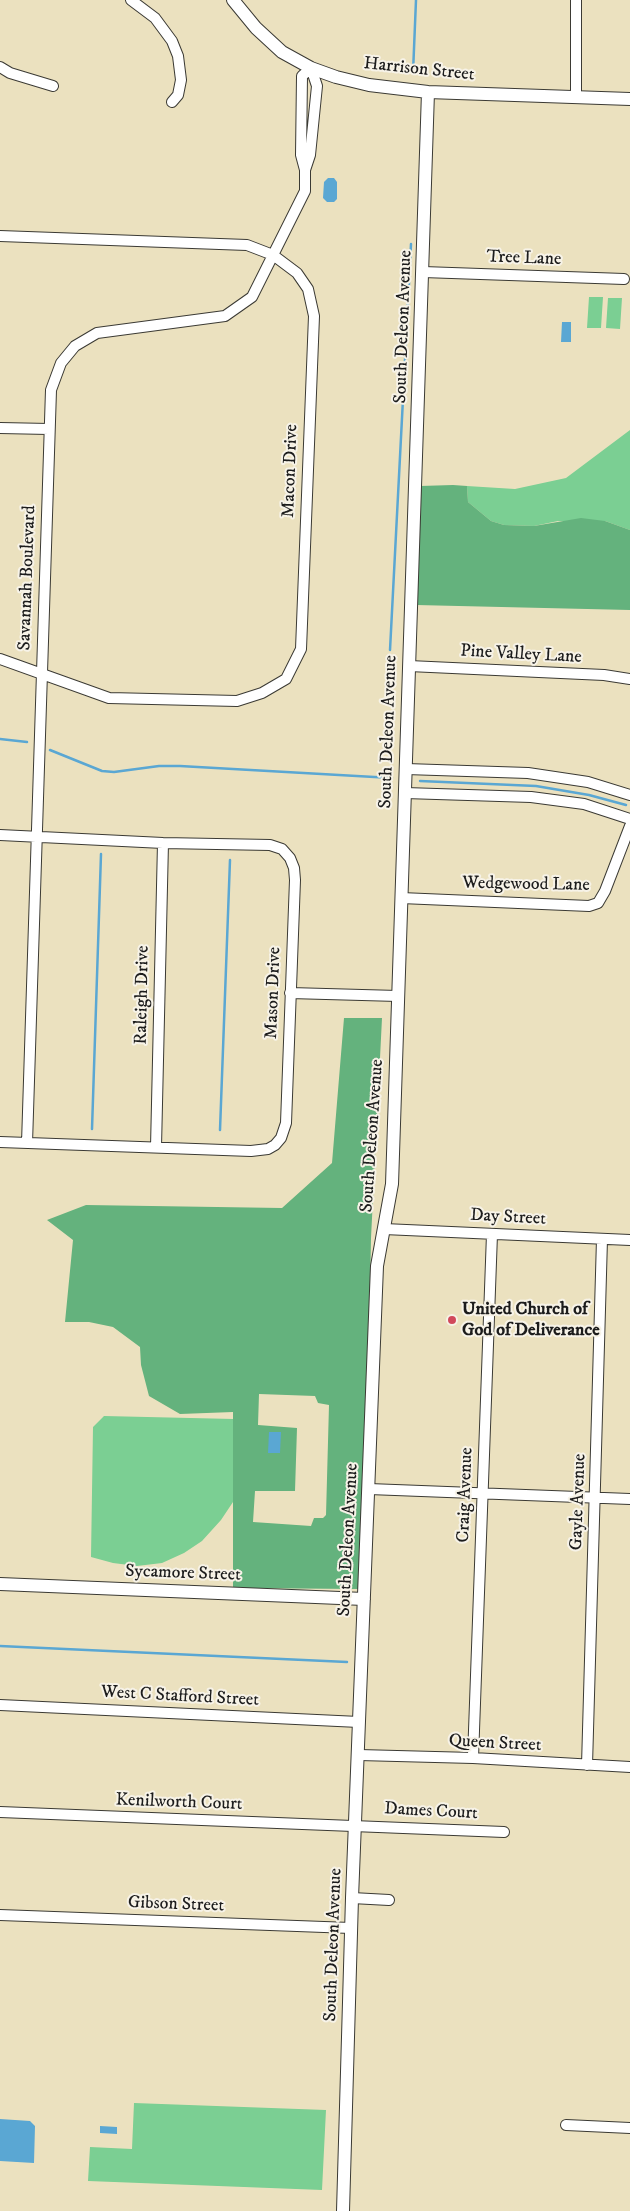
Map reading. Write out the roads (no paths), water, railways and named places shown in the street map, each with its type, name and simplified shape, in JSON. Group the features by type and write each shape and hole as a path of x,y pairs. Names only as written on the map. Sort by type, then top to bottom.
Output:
{"street":[{"path":"131,0 155,18 172,41 178,56 181,80 178,95 172,102"},
{"name":"Harrison Street","path":"233,0 256,28 282,52 310,68 368,85 428,92 630,99"},
{"path":"576,0 576,96"},
{"path":"0,67 10,73 53,86"},
{"path":"310,68 318,86 310,155 305,170 301,155 302,77 310,68"},
{"name":"South Deleon Avenue","path":"343,2211 352,1898 377,1266 392,1184 428,92"},
{"name":"Savannah Boulevard","path":"27,1142 35,838 51,390 61,363 75,346 98,333 225,316 252,296 305,191 305,170"},
{"name":"Macon Drive","path":"0,236 246,245 273,255 297,273 308,289 314,316 301,649 286,679 262,693 237,701 109,698 0,659"},
{"name":"Tree Lane","path":"423,272 624,279"},
{"path":"0,428 49,429"},
{"name":"Pine Valley Lane","path":"409,666 604,675 630,679"},
{"path":"406,770 528,773 588,782 630,795"},
{"path":"405,793 531,797 584,804 630,819"},
{"name":"Wedgewood Lane","path":"401,898 589,906 598,903 606,891 630,826"},
{"name":"Mason Drive","path":"0,835 163,843 264,844 277,846 286,853 292,863 294,875 286,1123 279,1141 272,1148 259,1151 0,1142"},
{"name":"Raleigh Drive","path":"156,1147 163,843"},
{"path":"290,993 398,996"},
{"name":"Day Street","path":"384,1229 630,1240"},
{"name":"Craig Avenue","path":"473,1758 492,1234"},
{"name":"Gayle Avenue","path":"587,1765 602,1239"},
{"path":"369,1489 630,1499"},
{"name":"Sycamore Street","path":"0,1584 364,1599"},
{"name":"West C Stafford Street","path":"0,1705 359,1722"},
{"name":"Queen Street","path":"359,1755 473,1758 630,1768"},
{"name":"Kenilworth Court","path":"0,1812 356,1825"},
{"name":"Dames Court","path":"356,1825 504,1832"},
{"path":"352,1898 389,1900"},
{"name":"Gibson Street","path":"0,1915 351,1928"},
{"path":"566,2125 630,2128"}],"water":[{"path":"328,178 334,178 337,182 337,199 334,202 327,202 323,198 324,182"},
{"path":"562,322 571,322 571,342 561,342"},
{"path":"269,1432 281,1432 280,1453 268,1453"},
{"path":"0,2119 30,2121 35,2126 34,2163 0,2161"},
{"path":"100,2126 117,2127 117,2134 100,2133"}],"waterway":[{"path":"413,73 416,0"},
{"path":"390,650 411,244"},
{"path":"0,739 27,742"},
{"path":"50,750 102,771 114,772 159,766 180,766 392,778"},
{"path":"420,781 536,786 589,795 626,805"},
{"path":"92,1129 101,854"},
{"path":"220,1130 230,860"},
{"path":"0,1646 347,1662"}],"place":[{"name":"United Church of God of Deliverance","path":"452,1320"}]}
